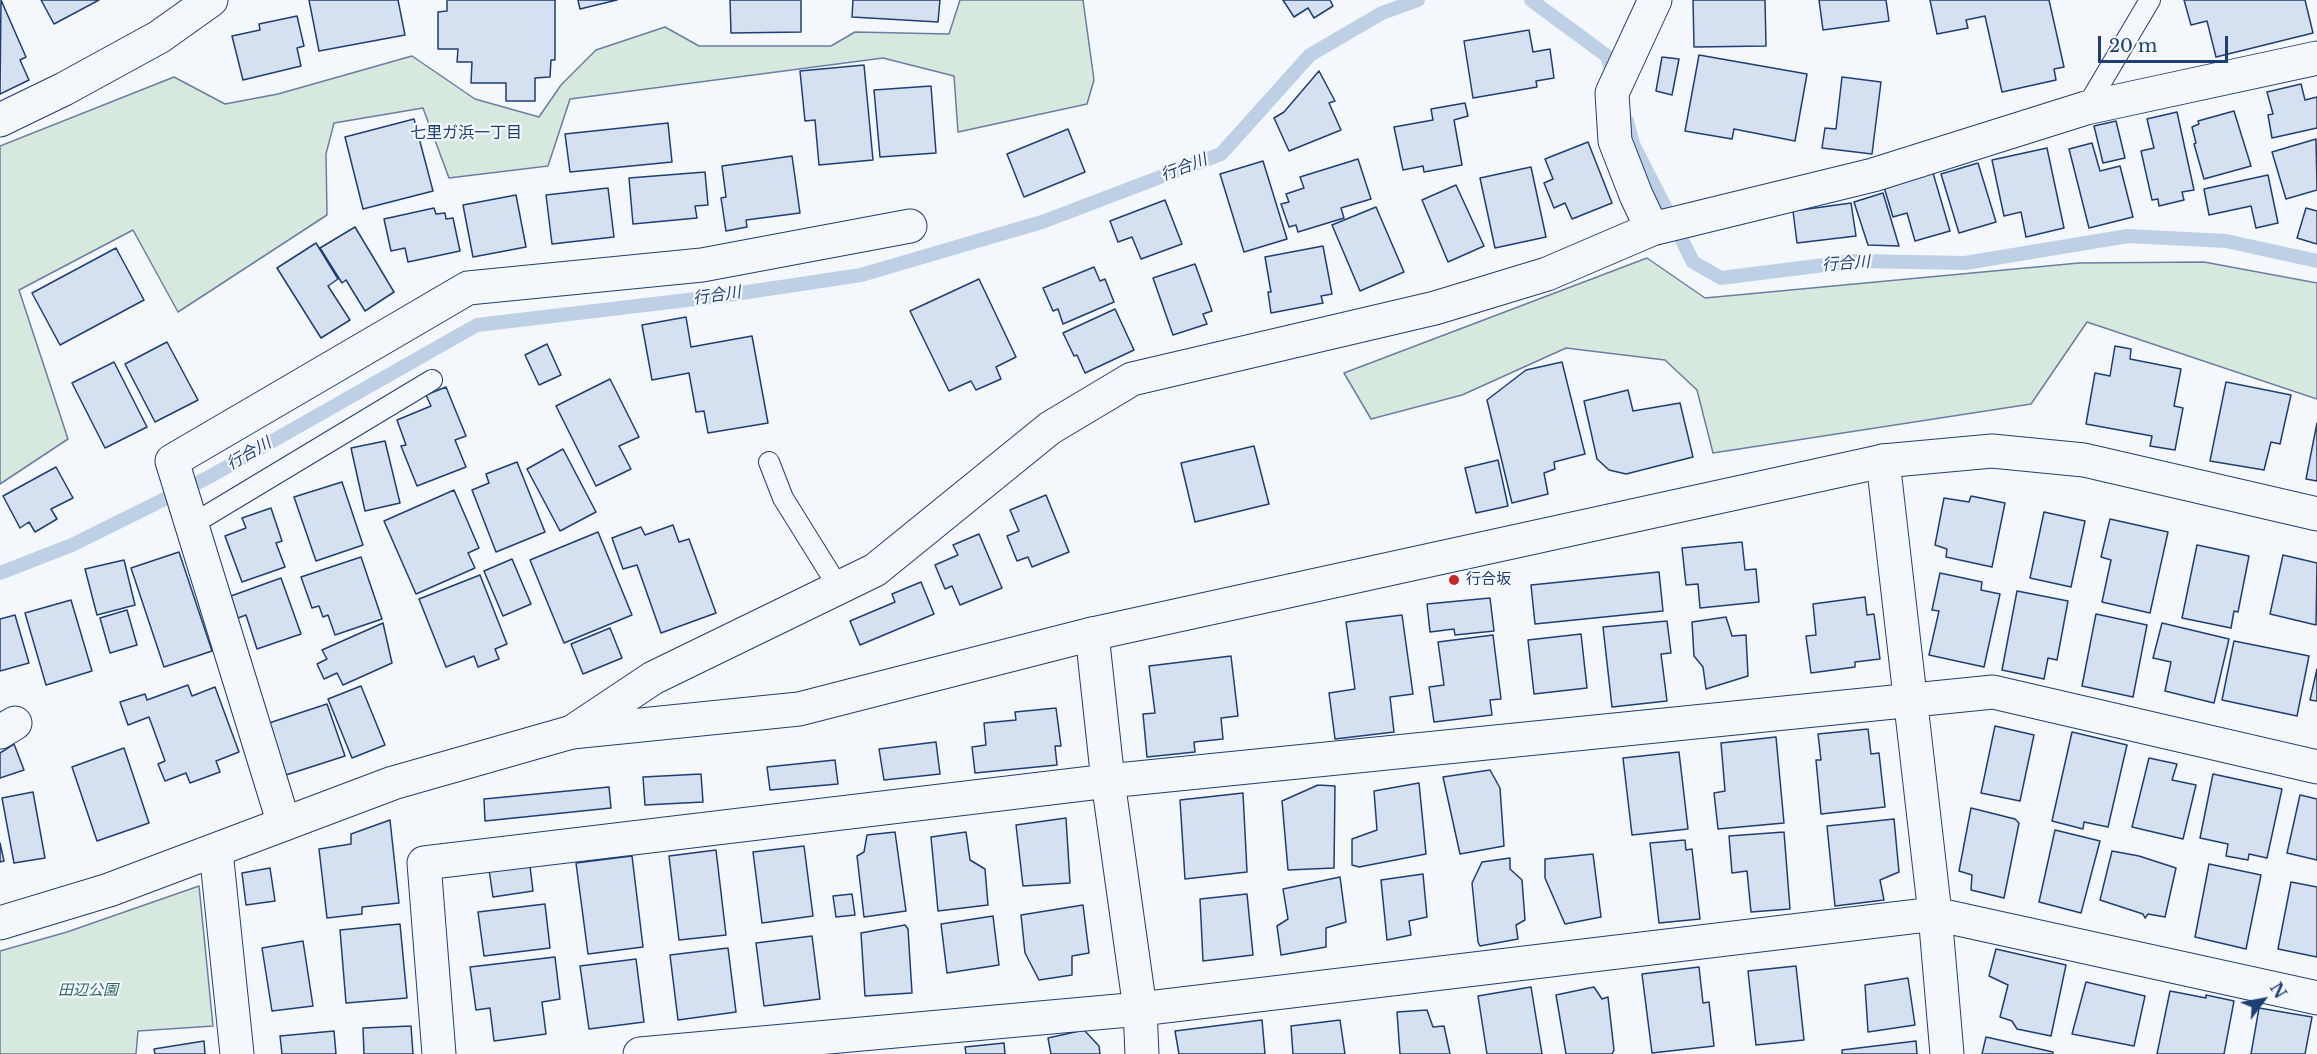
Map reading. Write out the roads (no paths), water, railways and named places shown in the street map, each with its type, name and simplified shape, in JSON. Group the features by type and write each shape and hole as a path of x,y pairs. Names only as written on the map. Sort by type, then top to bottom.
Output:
{"street":[{"path":"0,120 159,38 211,0"},
{"path":"1652,229 1615,141 1612,93 1655,0"},
{"path":"572,732 653,678 874,570 1050,428 1132,379 1435,308 1547,274 1652,229 1873,175 2086,108 2317,58"},
{"path":"284,824 172,461 468,288 702,265 910,226"},
{"path":"0,923 109,890 393,783 572,732 799,709 1092,634 1883,461 1992,451 2084,460 2317,514"},
{"path":"1883,461 1935,914 1947,1054"},
{"path":"1092,634 1108,781 1140,1010 1142,1054"},
{"path":"439,1054 424,863 1108,781 1993,692 2317,767"},
{"path":"216,851 237,1054"},
{"path":"640,1054 1140,1010 1935,914 2317,998"}],"lane":[{"path":"2086,108 2150,0"},
{"path":"192,525 432,380"},
{"path":"770,462 783,498 839,588"}],"waterway":[{"name":"行合川","path":"0,573 72,545 209,477 477,325 721,296 861,275 1042,222 1221,154 1310,55 1382,13 1418,0"},
{"name":"行合川","path":"1531,0 1607,56 1613,76"},
{"name":"行合川","path":"1627,121 1633,144 1693,262 1721,278 1856,261 1965,263 2128,236 2226,241 2317,261"}],"place":[{"name":"行合坂","path":"1454,580"}],"district":[{"name":"七里ガ浜一丁目","path":"466,133"}],"park label":[{"name":"田辺公園","path":"88,991"}]}
